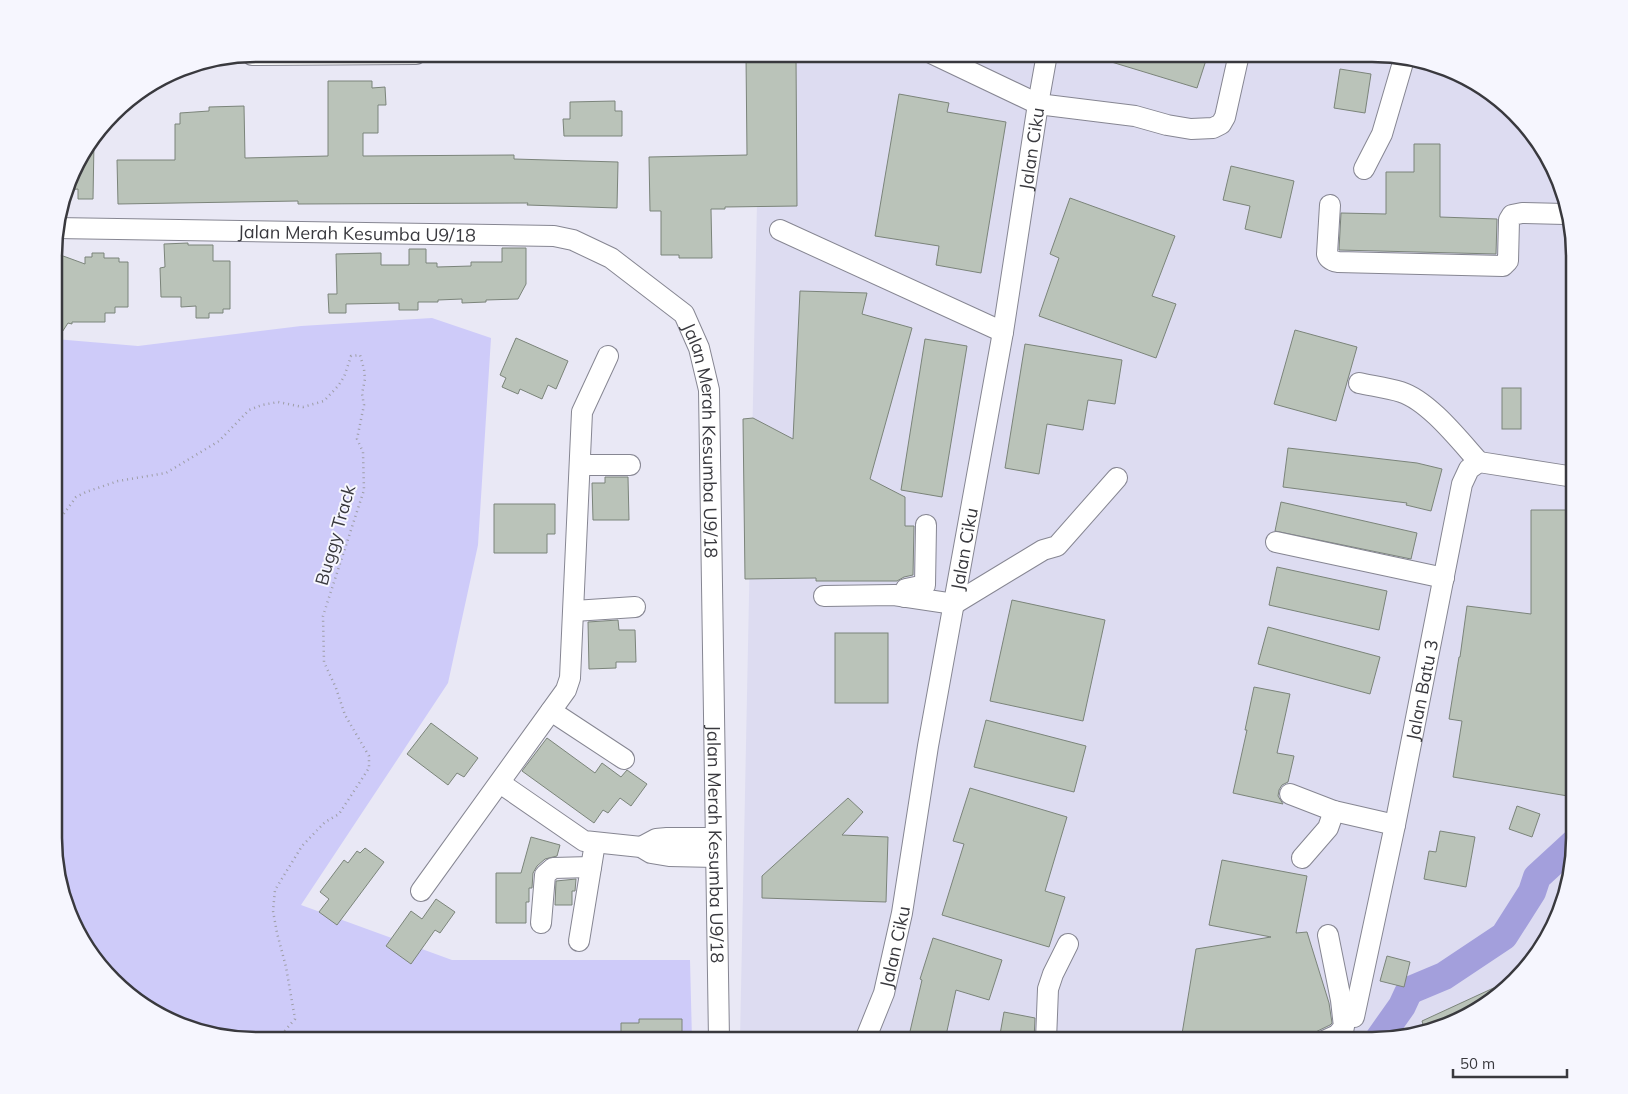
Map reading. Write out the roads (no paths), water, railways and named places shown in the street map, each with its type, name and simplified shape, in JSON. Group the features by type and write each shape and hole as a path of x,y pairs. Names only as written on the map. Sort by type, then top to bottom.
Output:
{"street":[{"path":"950,62 1038,104 1135,116 1167,125 1191,129 1213,128 1221,124 1225,116 1237,62"},
{"name":"Jalan Ciku","path":"868,1032 884,993 902,913 928,746 1003,332 1046,62"},
{"path":"1364,169 1382,134 1402,65"},
{"path":"1330,206 1327,254 1333,261 1338,262 1503,266 1508,261 1510,220 1512,215 1522,213 1561,214"},
{"name":"Jalan Merah Kesumba U9/18","path":"64,228 554,236 573,240 610,258 684,314 699,348 709,390 719,1032"},
{"path":"780,230 1003,332"},
{"path":"421,891 566,690 570,678 574,611 582,412 608,356"},
{"path":"1359,383 1403,393 1425,406 1450,429 1479,462 1566,476"},
{"name":"Jalan Batu 3","path":"1350,1006 1395,824 1462,484 1469,469 1479,462"},
{"path":"580,465 630,465"},
{"path":"824,596 894,595 954,604 1043,550 1057,546 1117,478"},
{"path":"905,597 906,588 925,585 926,525"},
{"path":"1276,542 1444,578"},
{"path":"574,611 635,607"},
{"path":"551,711 624,760"},
{"path":"500,782 584,841 641,847 651,853 669,856 716,848"},
{"path":"1290,794 1334,811 1395,824"},
{"path":"1302,858 1328,828 1334,811"},
{"path":"579,941 595,843"},
{"path":"541,923 545,874 553,868 591,867"},
{"path":"1328,935 1350,1006 1344,1027 1340,1032"},
{"path":"1046,1032 1048,989 1053,974 1068,944"}],"waterway":[{"path":"1384,1031 1402,1006 1408,993 1413,989 1444,976 1504,936 1532,892 1537,877 1565,851"}]}
